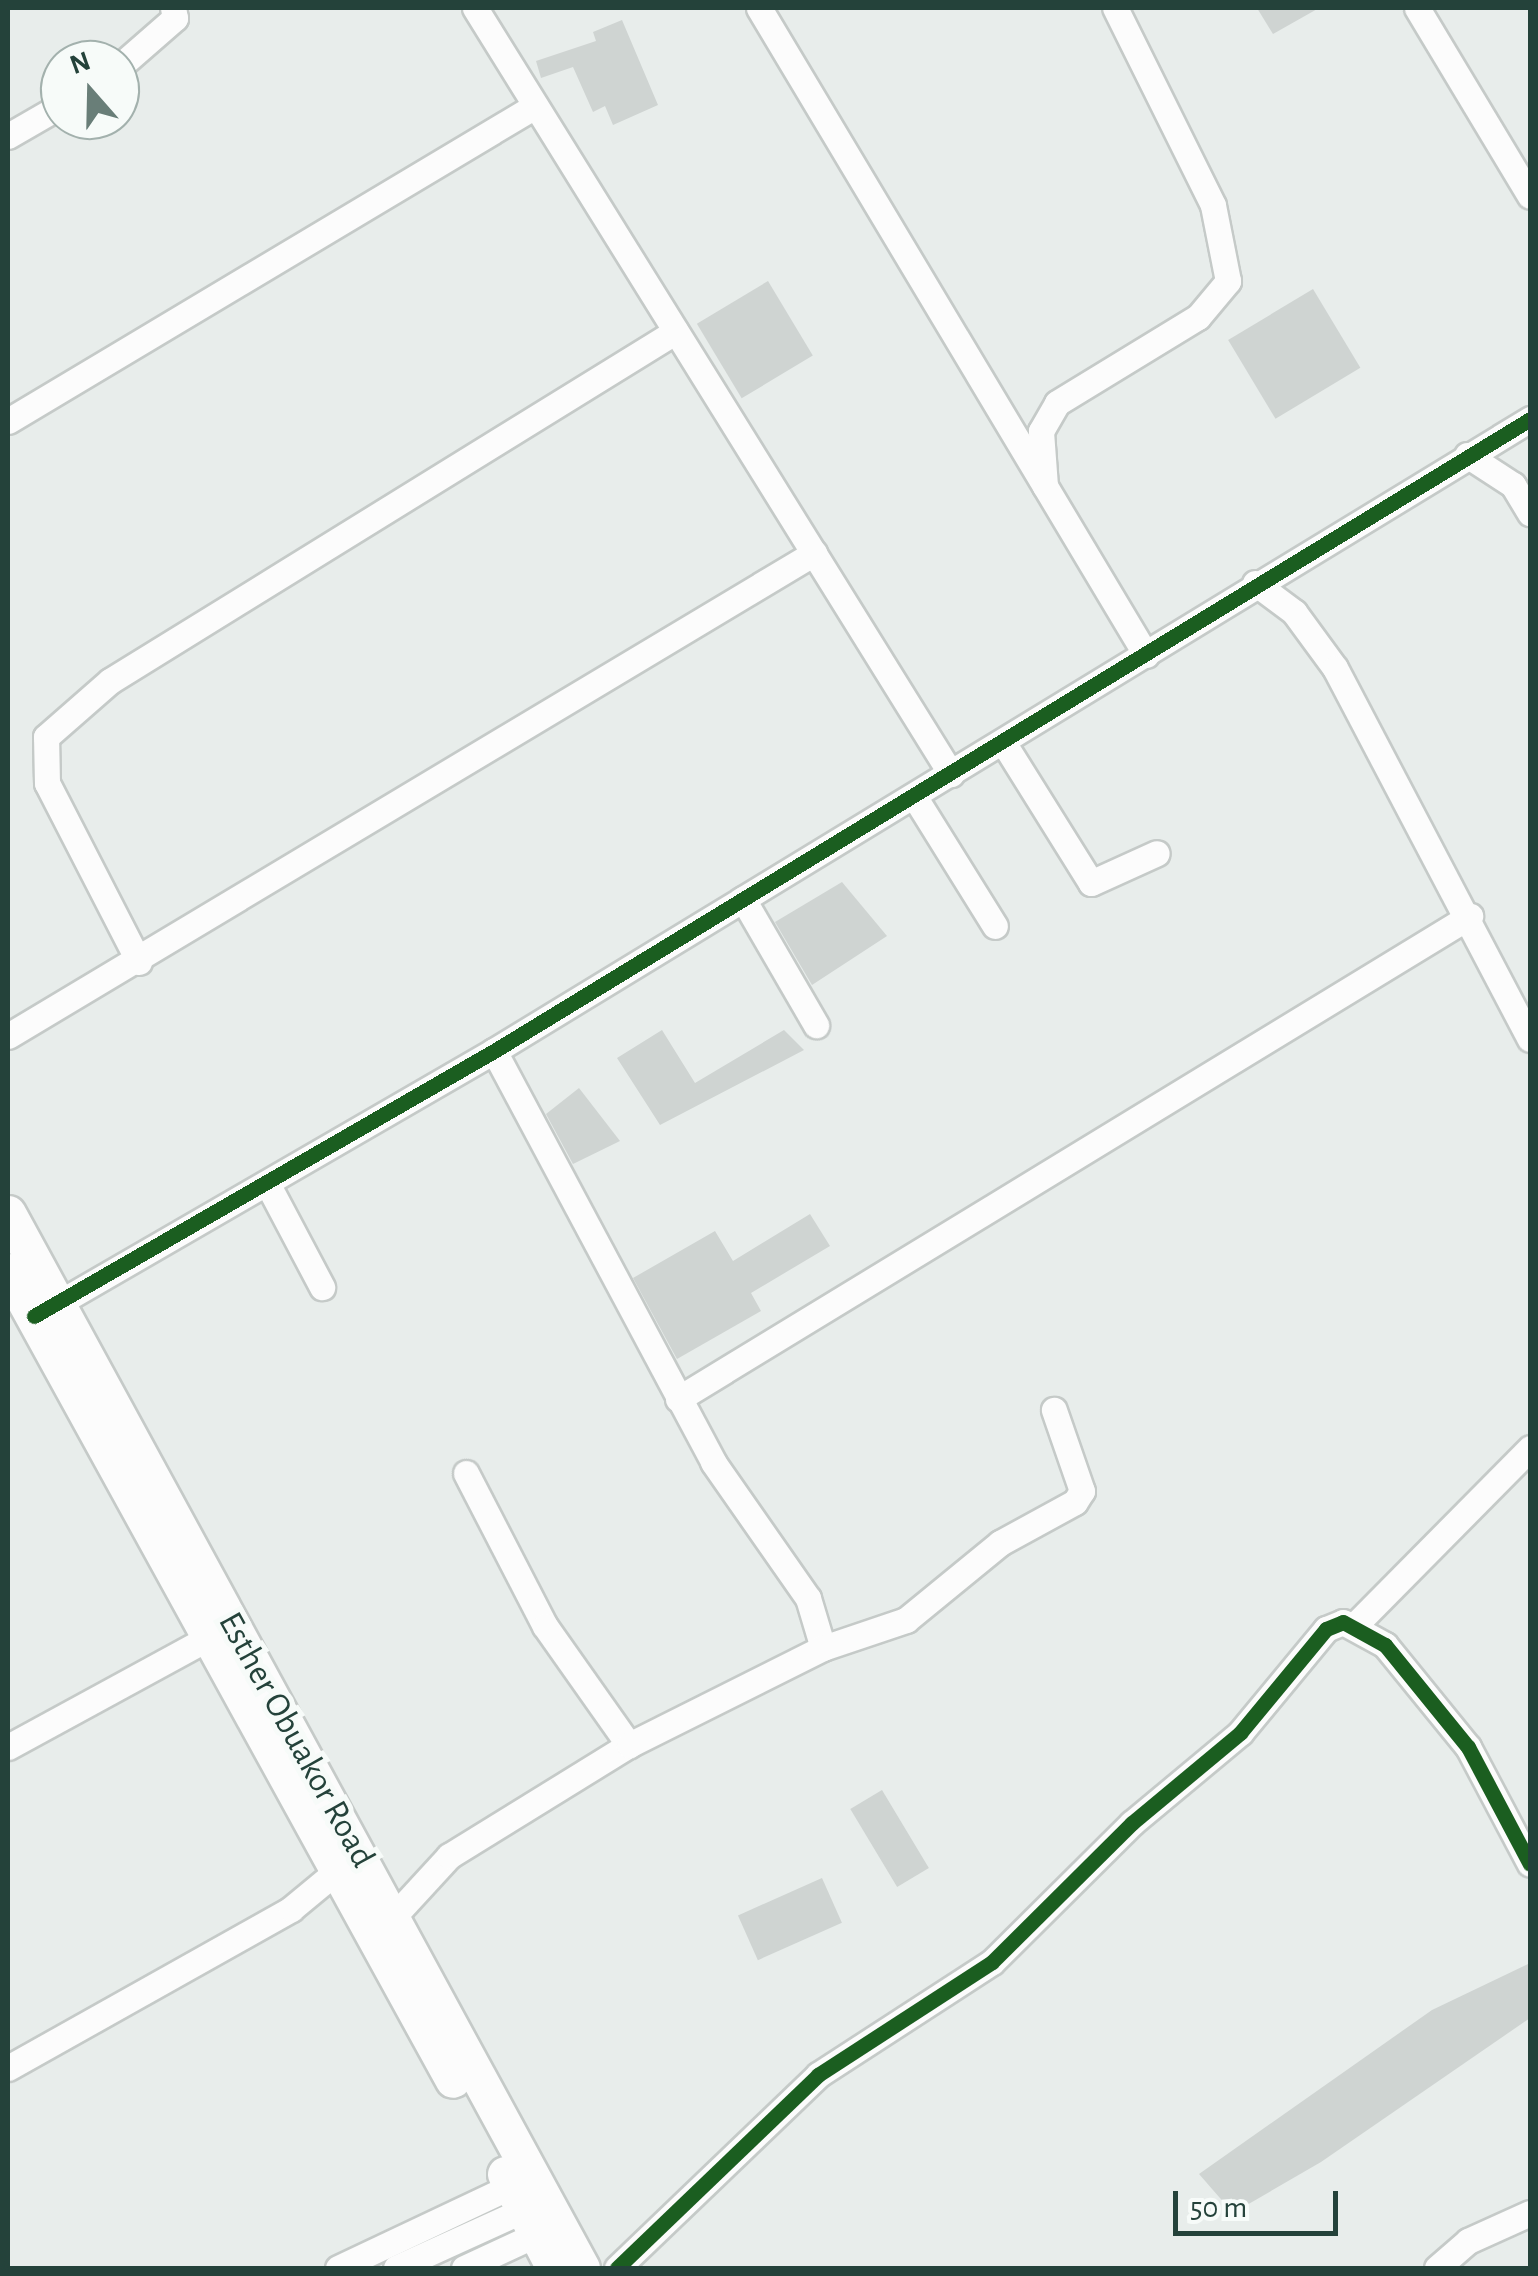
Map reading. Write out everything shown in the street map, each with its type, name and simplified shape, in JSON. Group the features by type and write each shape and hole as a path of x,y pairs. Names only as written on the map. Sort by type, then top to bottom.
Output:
{"street":[{"path":"140,49 175,18 173,8"},
{"path":"475,8 951,774"},
{"path":"759,8 1146,654"},
{"path":"1046,491 1041,430 1057,403 1198,317 1228,282 1213,206 1115,8"},
{"path":"1417,8 1530,196"},
{"path":"8,421 535,106"},
{"path":"8,136 40,118"},
{"path":"139,962 47,783 46,737 110,681 676,331"},
{"path":"46,1310 494,1051 951,774 1255,583 1530,419"},
{"path":"1466,455 1513,485 1530,512"},
{"path":"8,1036 139,962 814,553"},
{"path":"1255,583 1294,612 1335,668 1470,916 1530,1039"},
{"path":"1003,742 1091,883 1157,853"},
{"path":"914,796 996,926"},
{"path":"744,899 816,1025"},
{"path":"678,1399 1470,916"},
{"path":"494,1051 678,1399 808,1598 822,1648"},
{"path":"267,1183 322,1286"},
{"name":"Esther Obuakor Road","path":"8,1212 46,1310 210,1637 338,1870 535,2205 582,2268"},
{"name":"Esther Obuakor Road","path":"8,1271 46,1310 392,1917 535,2205 554,2268"},
{"path":"392,1917 448,1856 629,1745 822,1648 906,1620 1000,1542 1075,1502 1082,1491 1054,1410"},
{"path":"618,2268 818,2075 992,1962 1132,1823 1240,1733 1326,1629 1356,1623 1530,1448"},
{"path":"466,1473 544,1626 629,1745"},
{"path":"1356,1623 1468,1747 1530,1864"},
{"path":"8,1747 210,1637"},
{"path":"8,2068 291,1909 338,1870"},
{"path":"338,2268 535,2205"},
{"path":"396,2268 535,2205"},
{"path":"464,2268 535,2205"},
{"path":"1437,2268 1468,2240 1530,2213"}],"building":[{"path":"1257,8 1319,8 1273,34"},
{"path":"622,20 658,105 613,125 605,106 593,112 573,67 541,78 536,61 596,41 593,32"},
{"path":"768,281 813,356 742,398 697,324"},
{"path":"1313,289 1360,368 1276,419 1228,340"},
{"path":"842,882 887,936 812,985 775,922"},
{"path":"662,1030 695,1083 784,1030 804,1050 660,1125 617,1058"},
{"path":"579,1088 620,1141 573,1164 546,1114"},
{"path":"810,1214 830,1246 751,1293 761,1311 677,1359 633,1278 715,1231 733,1261"},
{"path":"882,1790 929,1868 897,1887 850,1809"},
{"path":"822,1878 842,1923 758,1960 738,1915"},
{"path":"1530,1963 1530,2018 1321,2162 1233,2213 1199,2174 1432,2010"}],"cycle path":[{"path":"34,1316 494,1051 1530,419"},
{"path":"617,2268 818,2075 992,1962 1132,1823 1240,1733 1326,1629 1343,1622 1385,1645 1468,1747 1530,1864"}]}
